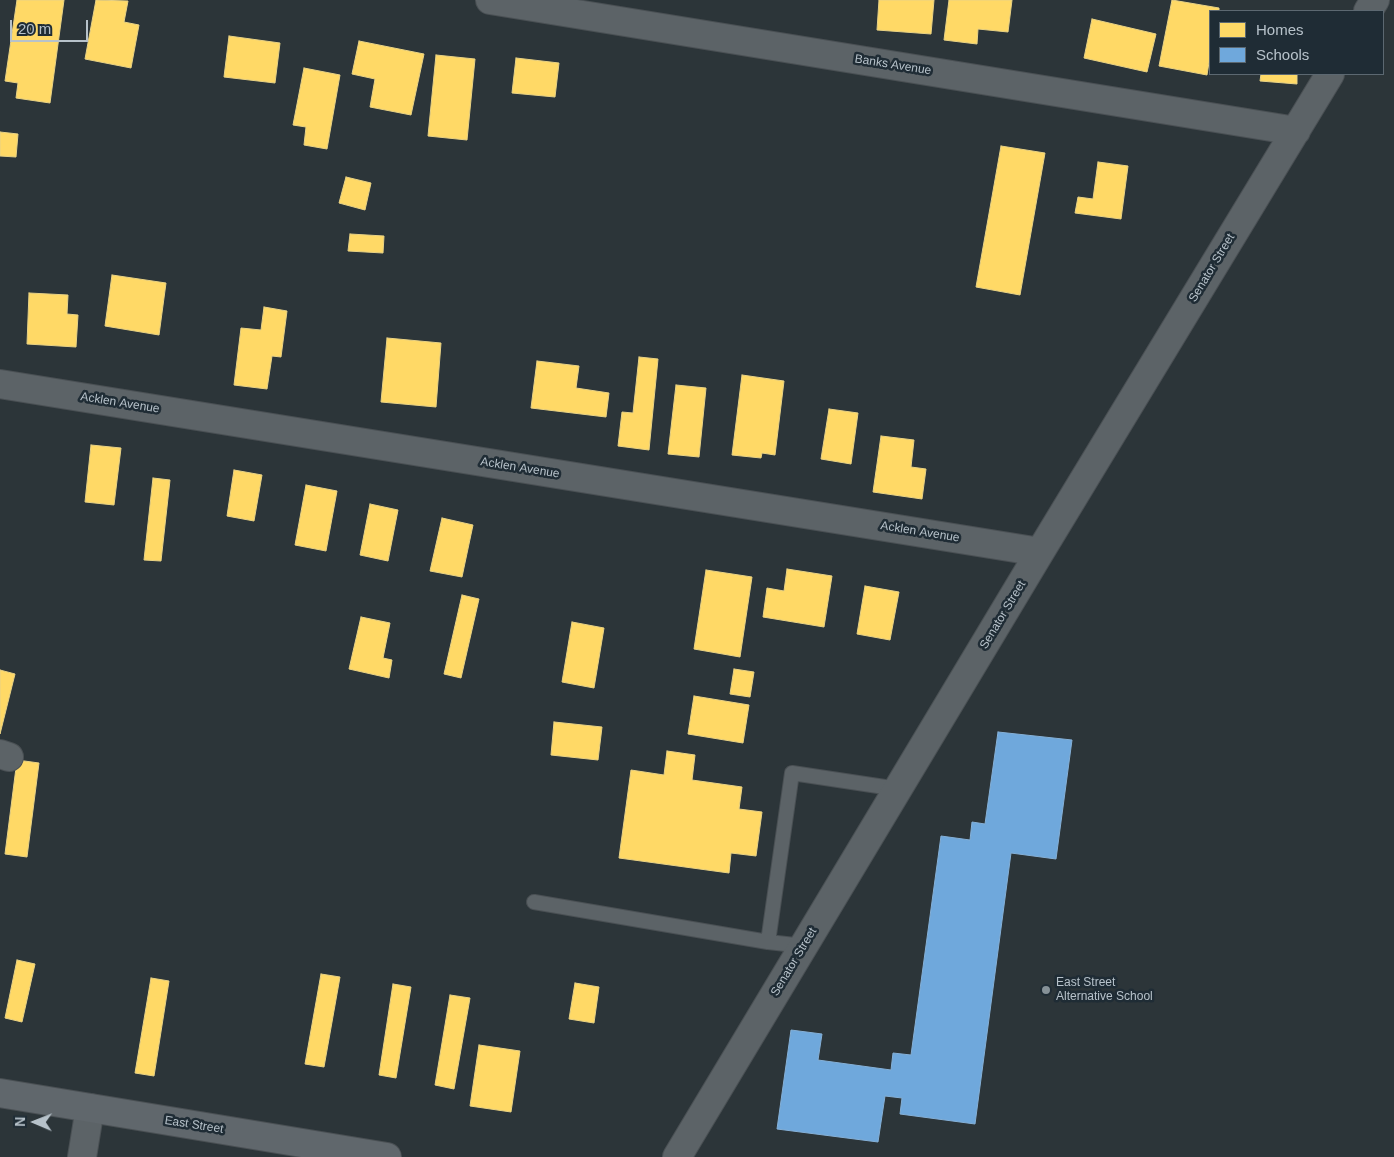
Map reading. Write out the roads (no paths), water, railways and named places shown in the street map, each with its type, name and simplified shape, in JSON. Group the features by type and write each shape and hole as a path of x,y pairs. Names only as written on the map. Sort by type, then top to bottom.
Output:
{"street":[{"name":"Banks Avenue","path":"490,0 1296,131"},
{"name":"Senator Street","path":"677,1157 1040,552 1329,75"},
{"name":"Acklen Avenue","path":"0,384 1040,552"},
{"name":"East Street","path":"0,1093 388,1157"},
{"path":"82,1157 90,1108"}],"lane":[{"path":"768,942 792,773 898,789"},
{"path":"534,902 768,942 804,946"}],"place":[{"name":"East Street Alternative School","path":"1046,990"}]}
